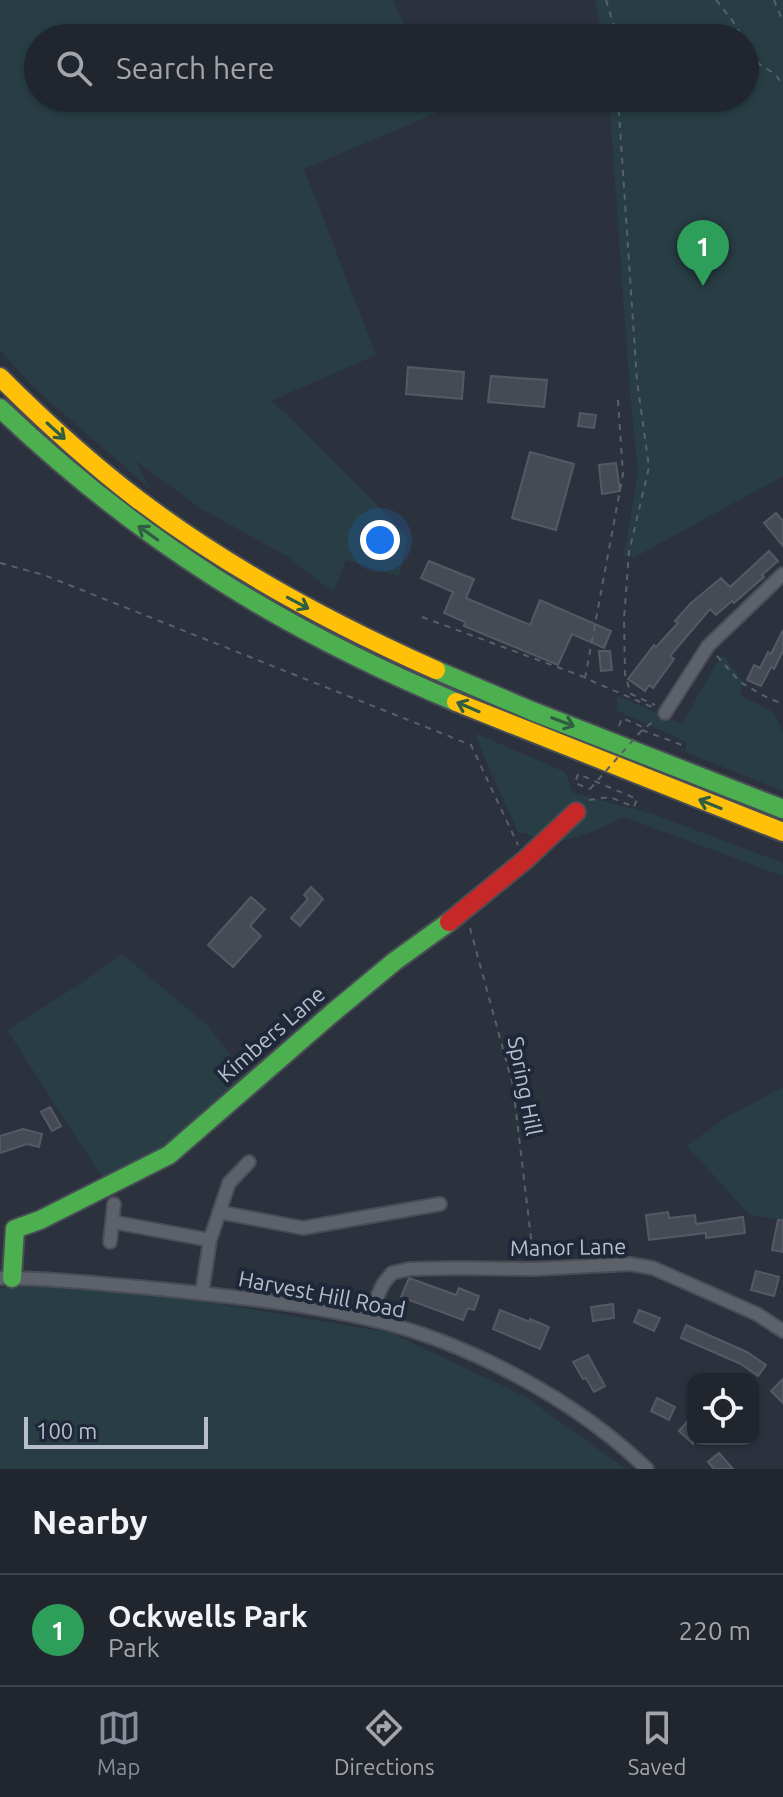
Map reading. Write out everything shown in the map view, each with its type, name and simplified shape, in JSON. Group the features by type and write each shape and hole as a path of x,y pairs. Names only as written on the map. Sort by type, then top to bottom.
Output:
{"main road":[{"path":"0,377 75,448 125,489 204,546 286,597 432,668 783,809"},
{"path":"0,408 62,465 130,520 212,577 298,628 479,712 783,832"},
{"name":"Kimbers Lane","path":"6,1278 15,1229 40,1220 169,1155 384,970 462,913 525,860 576,812"}],"street":[{"path":"666,712 708,646 783,574"},
{"path":"202,1293 210,1240 229,1183 249,1162"},
{"path":"110,1242 114,1204"},
{"path":"219,1212 303,1228 440,1204"},
{"path":"113,1222 210,1240"},
{"name":"Manor Lane","path":"374,1320 383,1284 392,1273 409,1269 535,1269 630,1264 653,1268 757,1314 783,1331"},
{"name":"Harvest Hill Road","path":"6,1278 202,1293 290,1304 374,1320 441,1342 515,1374 599,1427 647,1469"}],"path":[{"path":"606,0 613,24"},
{"path":"716,0 735,24"},
{"path":"774,0 783,22"},
{"path":"759,64 775,74 783,85"},
{"path":"619,112 637,381 649,467 629,552 624,619 625,675 631,694 666,712"},
{"path":"585,678 623,474 618,400"},
{"path":"0,563 44,575 471,745 525,860"},
{"path":"422,617 666,712"},
{"path":"708,646 740,682 783,704"},
{"path":"619,727 622,718 645,728 666,712"},
{"path":"576,812 589,800 610,797 634,807 637,799 602,784 590,779 578,774 575,783 590,789 601,777 642,730 682,745 678,753"},
{"path":"630,732 642,737"},
{"name":"Spring Hill","path":"462,913 473,933 513,1086 535,1269"}],"green space":[{"path":"0,0 393,0 404,24 24,24 24,112 438,112 304,169 376,355 271,401 408,537 399,576 346,560 333,592 287,556 203,510 136,461 149,488 34,388 0,350"},
{"path":"595,0 783,0 783,476 635,557 624,556 638,472 610,112 759,112 759,24 600,24"},
{"path":"722,654 743,681 740,695 772,711 783,731 783,791 685,752 687,742 616,710 618,696 682,724"},
{"path":"475,733 565,772 573,793 653,814 783,863 783,876 624,817 597,830 559,842 518,832"},
{"path":"122,954 207,1025 246,1075 162,1149 104,1180 7,1030"},
{"path":"783,1087 783,1220 750,1215 687,1146 725,1118"},
{"path":"34,1286 173,1296 391,1333 524,1396 626,1469 0,1469 0,1288"}],"building":[{"path":"408,367 464,372 462,399 406,394"},
{"path":"491,376 547,380 544,407 488,402"},
{"path":"580,413 596,415 594,428 578,426"},
{"path":"530,452 574,464 556,530 512,518"},
{"path":"616,463 620,491 602,494 599,465"},
{"path":"776,513 783,521 783,546 764,523"},
{"path":"769,551 778,561 734,603 732,601 716,615 710,609 670,656 674,659 653,688 649,685 645,691 628,679 654,645 656,647 678,623 675,621 690,604 721,578 730,587"},
{"path":"429,561 474,579 466,598 530,625 540,600 611,631 604,648 572,634 558,665 464,626 465,622 444,613 453,592 421,578"},
{"path":"783,630 783,651 774,669 771,667 761,686 747,680 754,665 760,668 768,652 771,654"},
{"path":"599,651 610,651 612,670 601,671"},
{"path":"311,887 323,899 300,926 291,918 308,899 304,895"},
{"path":"251,897 265,909 250,926 261,936 233,967 208,945"},
{"path":"50,1107 61,1126 52,1131 41,1112"},
{"path":"23,1129 42,1134 39,1147 27,1144 0,1153 0,1136"},
{"path":"668,1212 669,1218 695,1215 696,1224 743,1217 745,1233 706,1238 706,1233 649,1240 646,1215"},
{"path":"778,1220 783,1220 783,1252 772,1250"},
{"path":"756,1271 779,1277 774,1296 751,1290"},
{"path":"409,1278 456,1295 459,1288 479,1296 474,1310 468,1308 463,1320 401,1297"},
{"path":"613,1304 614,1318 593,1321 591,1307"},
{"path":"500,1310 549,1327 540,1349 493,1329"},
{"path":"639,1310 660,1318 654,1331 634,1322"},
{"path":"686,1325 747,1352 766,1365 759,1375 754,1373 741,1364 681,1338"},
{"path":"588,1355 605,1386 594,1392 573,1362"},
{"path":"783,1379 783,1403 771,1391"},
{"path":"657,1398 675,1407 669,1420 651,1411"},
{"path":"687,1422 687,1438 679,1431"},
{"path":"719,1453 733,1469 714,1469 708,1462"}],"traffic: fast":[{"path":"0,408 104,499 214,577 330,644 456,702"},
{"path":"436,670 783,809"},
{"path":"12,1278 15,1229 40,1220 169,1155 330,1015 395,961 449,922"}],"traffic: slow":[{"path":"0,377 101,470 171,524 281,593 436,670"},
{"path":"456,702 783,832"}],"traffic: jam":[{"path":"449,922 525,860 576,812"}],"place":[{"name":"Ockwells Park","path":"703,286"}]}
